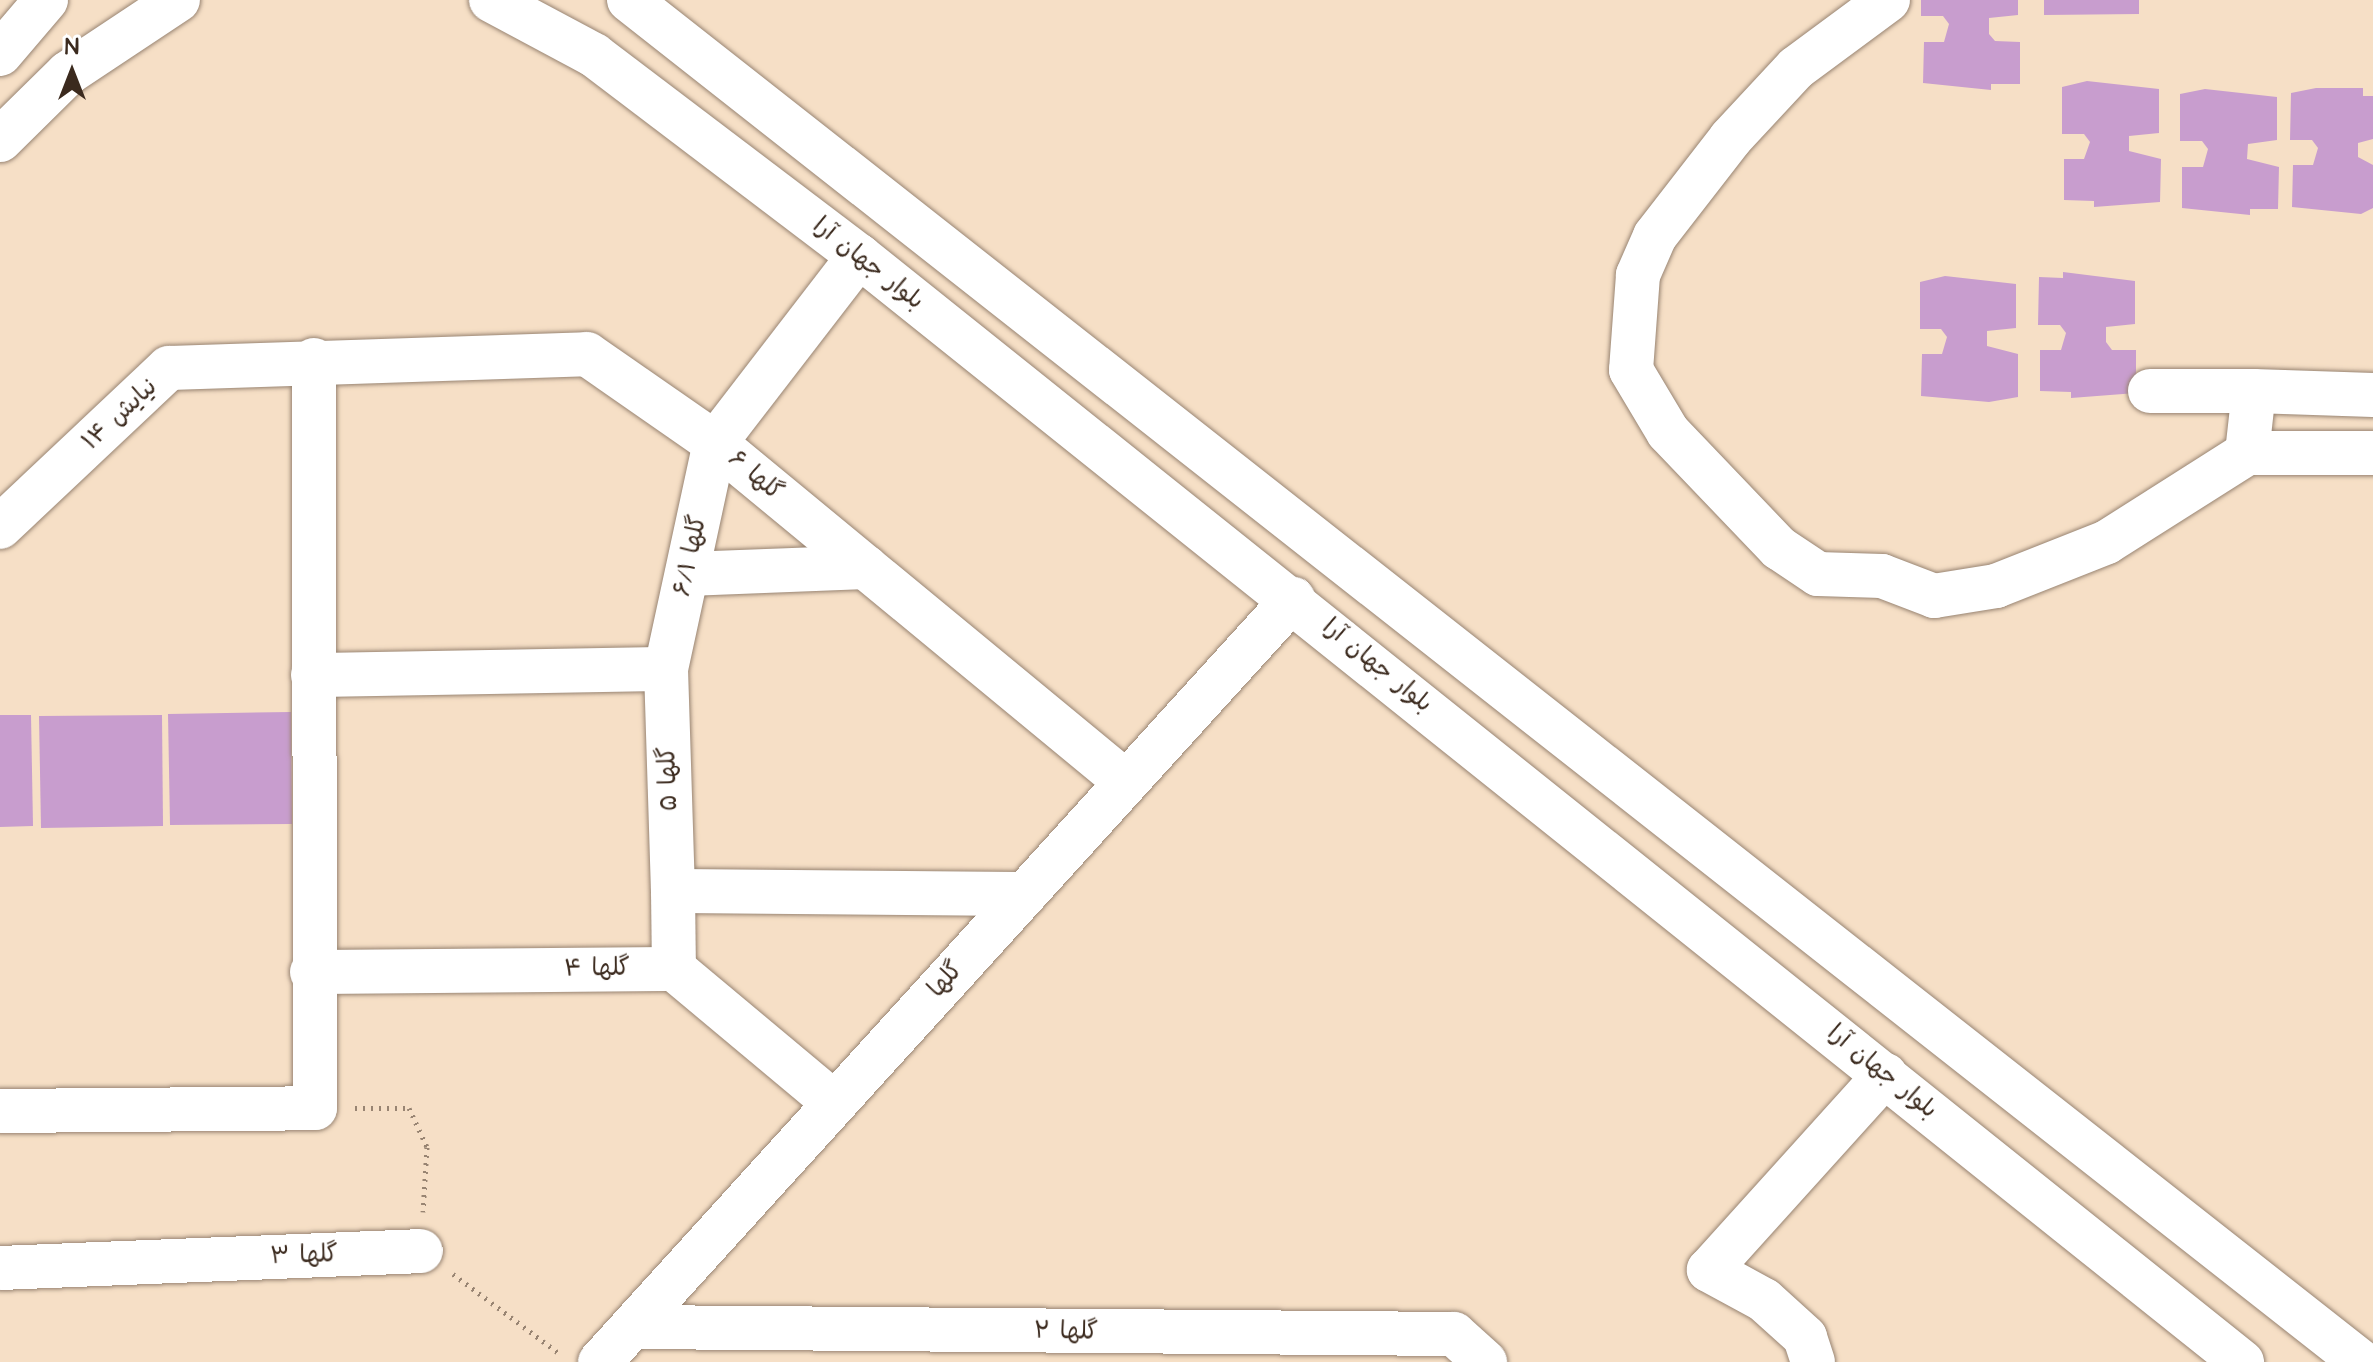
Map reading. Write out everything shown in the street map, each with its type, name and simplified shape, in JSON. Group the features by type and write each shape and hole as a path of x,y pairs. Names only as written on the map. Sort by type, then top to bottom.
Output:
{"street":[{"path":"0,54 46,0"},
{"path":"0,140 68,73 144,12 178,0"},
{"path":"629,0 2361,1362"},
{"path":"1888,0 1796,68 1697,178 1643,262 1629,334 1631,370 1668,432 1779,548 1818,574 1882,576 1934,596 1996,586 2107,542 2247,453 2373,453"},
{"name":"بلوار جهان آرا","path":"498,2 594,55 859,256 1293,599 2242,1362"},
{"path":"715,443 859,256"},
{"name":"گلها ۶","path":"314,360 587,354 715,443 1126,782"},
{"path":"0,1111 315,1108 312,972 314,360"},
{"name":"نیایش ۱۴","path":"0,527 169,368 314,360"},
{"path":"2150,391 2373,395"},
{"path":"2247,453 2254,391"},
{"name":"گلها ۶/۱","path":"666,669 715,443"},
{"path":"687,574 866,567"},
{"name":"گلها","path":"600,1362 636,1327 834,1103 1293,599"},
{"path":"313,675 666,669"},
{"name":"گلها ۵","path":"666,669 674,969"},
{"path":"673,891 1025,894"},
{"path":"674,969 834,1103"},
{"name":"گلها ۴","path":"312,972 674,969"},
{"path":"1813,1362 1805,1337 1764,1300 1709,1270 1885,1075"},
{"name":"گلها ۳","path":"0,1268 421,1251"},
{"name":"گلها ۲","path":"636,1327 1270,1348 1454,1334 1485,1362"}],"path":[{"path":"315,1108 409,1108 427,1147 421,1251 571,1362"}],"building":[{"path":"1921,0 2018,0 2018,15 1989,18 1989,34 1995,41 2020,42 2020,84 1991,84 1991,90 1923,83 1924,42 1944,42 1949,24 1943,16 1921,16"},
{"path":"2044,0 2139,0 2139,14 2044,15"},
{"path":"2087,81 2159,89 2159,133 2129,136 2129,151 2161,159 2160,202 2094,207 2094,201 2064,200 2064,159 2084,159 2090,142 2084,134 2062,134 2062,87"},
{"path":"2316,88 2363,88 2363,96 2373,96 2373,139 2358,143 2358,157 2373,165 2373,208 2361,214 2292,207 2293,165 2313,165 2318,148 2312,140 2290,140 2291,93"},
{"path":"2205,89 2277,97 2277,140 2248,144 2247,159 2279,167 2278,209 2250,209 2250,215 2182,208 2182,167 2203,167 2208,149 2202,141 2180,141 2180,94"},
{"path":"2063,272 2135,281 2135,324 2106,327 2106,342 2112,350 2136,350 2136,393 2071,398 2071,392 2040,391 2040,350 2061,350 2066,333 2060,325 2038,325 2039,277 2063,278"},
{"path":"1945,276 2016,284 2016,328 1987,331 1987,346 2018,354 2018,397 1989,402 1921,396 1922,354 1942,354 1947,337 1941,329 1920,329 1920,282"},
{"path":"291,712 292,824 170,825 168,714"},
{"path":"0,715 31,715 33,826 0,827"},
{"path":"162,715 163,826 41,828 39,716"}]}
